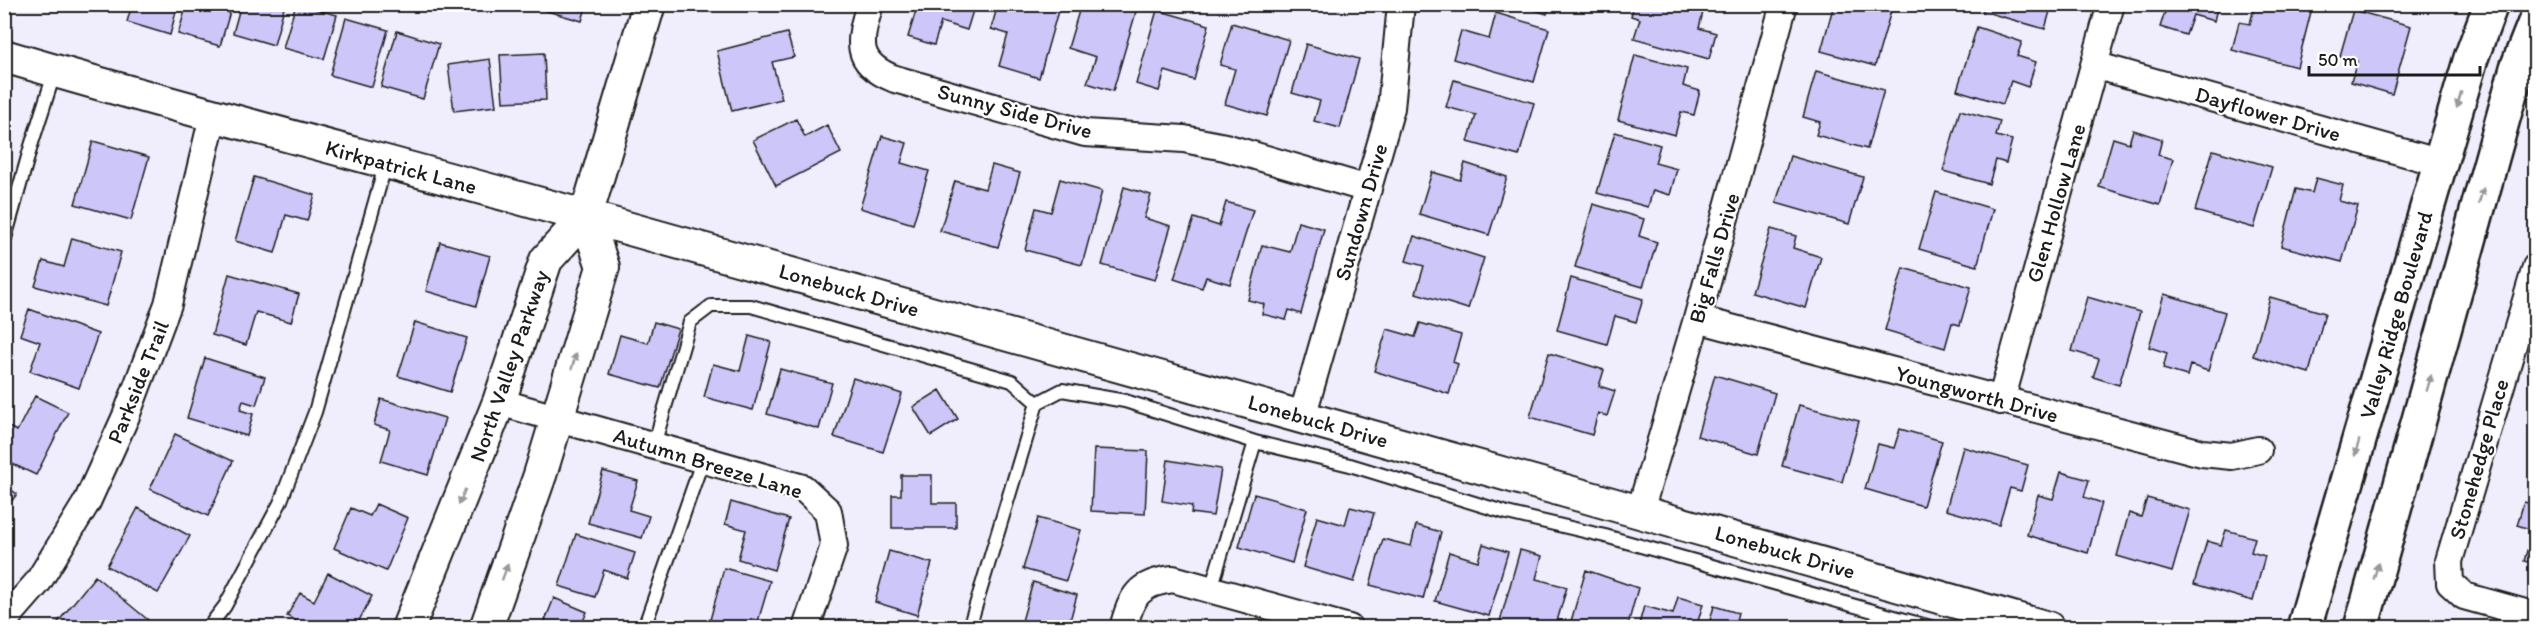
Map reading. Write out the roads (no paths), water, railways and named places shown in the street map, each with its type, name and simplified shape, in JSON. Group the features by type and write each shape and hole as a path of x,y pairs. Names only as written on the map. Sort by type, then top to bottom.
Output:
{"main road":[{"name":"Valley Ridge Boulevard","path":"2304,627 2471,58 2491,4"},
{"path":"2361,627 2517,68 2535,20"}],"street":[{"path":"486,627 540,475 603,267 586,216 649,4"},
{"name":"Sunny Side Drive","path":"870,4 860,37 863,52 881,73 895,79 1085,133 1185,139 1225,147 1368,189"},
{"name":"Sundown Drive","path":"1302,417 1391,108 1401,4"},
{"name":"Big Falls Drive","path":"1640,511 1697,319 1784,4"},
{"name":"Glen Hollow Lane","path":"2001,401 2111,4"},
{"name":"Kirkpatrick Lane","path":"4,56 213,116 586,216"},
{"name":"Dayflower Drive","path":"2094,65 2441,163"},
{"name":"Parkside Trail","path":"4,621 38,582 87,502 126,416 168,304 213,116"},
{"name":"North Valley Parkway","path":"408,627 499,402 546,260 586,216"},
{"name":"Lonebuck Drive","path":"586,216 2048,627"},
{"name":"Stonehedge Place","path":"2535,267 2449,561 2450,583 2464,596 2535,616"},
{"name":"Youngworth Drive","path":"1697,319 2202,453 2232,456 2258,450"},
{"name":"Autumn Breeze Lane","path":"499,402 803,488 828,511 834,546 806,627"},
{"path":"1123,627 1130,604 1141,590 1154,581 1173,579 1211,589 1298,621 1348,627"}],"lane":[{"path":"4,242 55,71"},
{"path":"208,627 225,606 280,503 315,412 386,163"},
{"path":"654,445 690,322 711,306 751,306 1012,381 1037,403"},
{"path":"969,627 1037,403 1062,390 1125,401 1255,442 1350,465 1507,513 1605,536 1934,627"},
{"path":"1211,589 1255,442"},
{"path":"644,627 703,459"}]}
